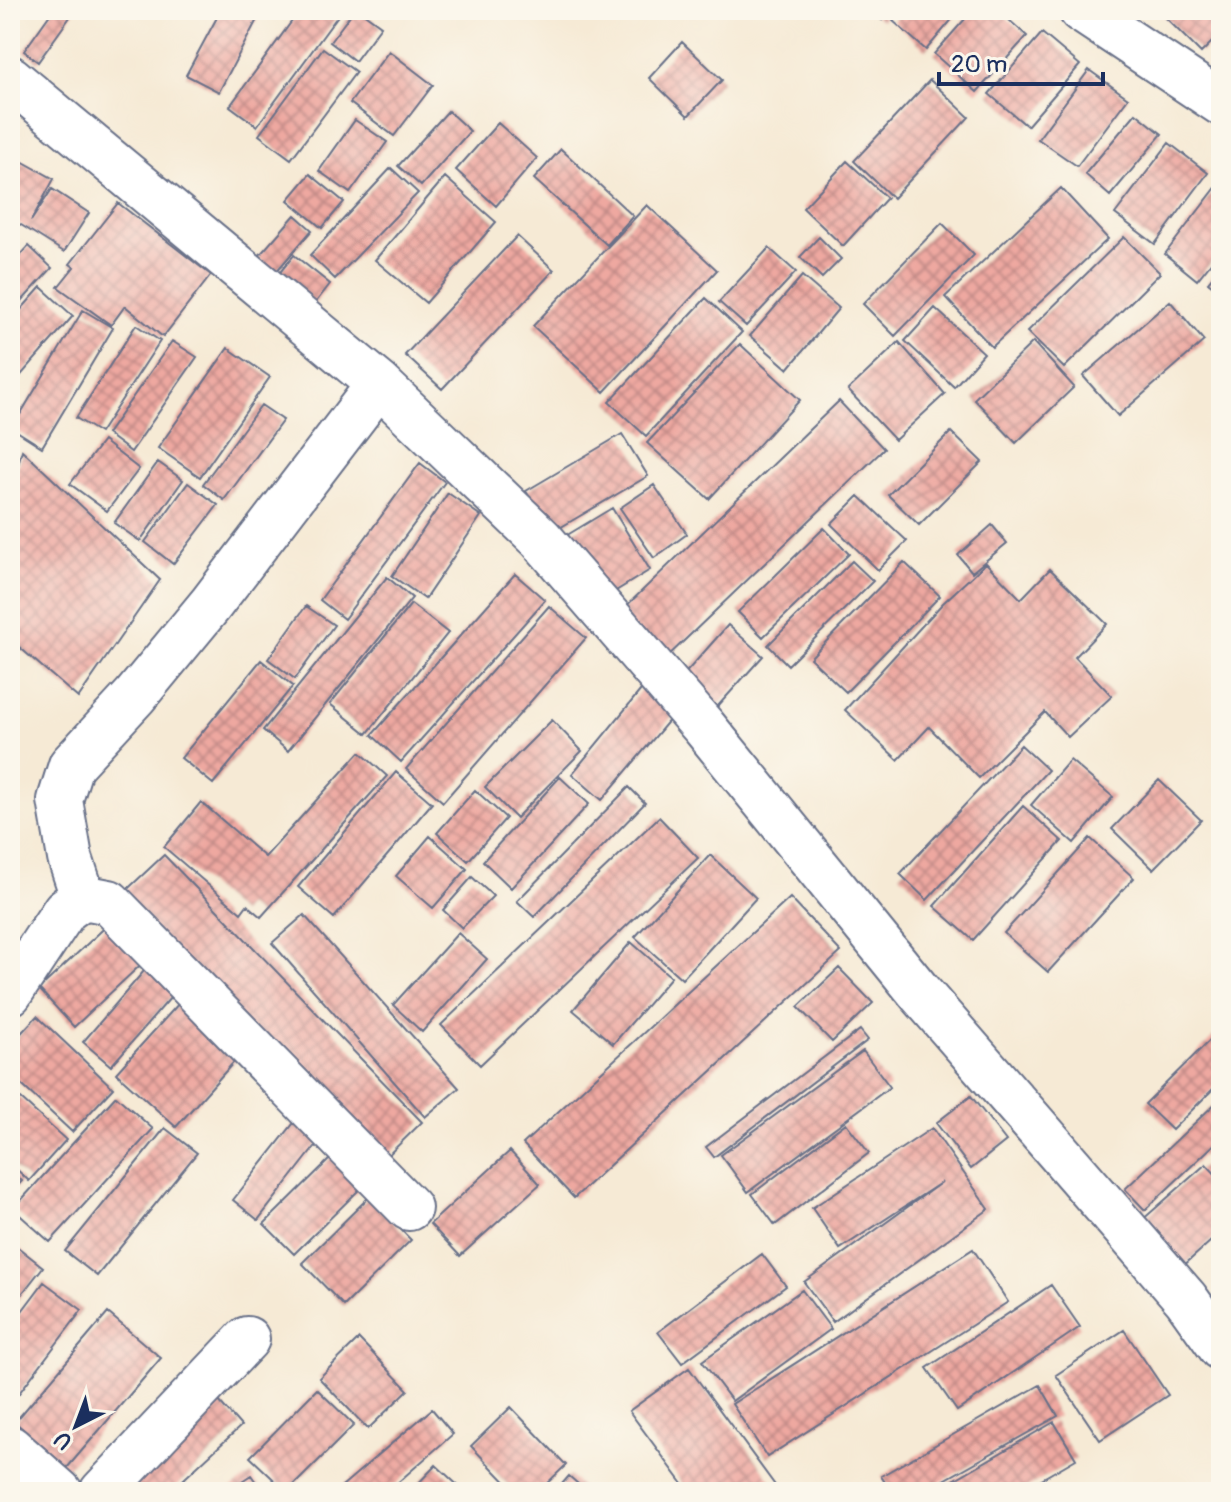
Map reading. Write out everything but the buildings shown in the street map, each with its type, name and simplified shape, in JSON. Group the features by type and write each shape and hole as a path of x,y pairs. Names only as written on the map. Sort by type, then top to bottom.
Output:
{"street":[{"path":"1081,10 1221,103"},
{"path":"10,78 379,384 541,539 704,727 920,993 1186,1299 1221,1348"},
{"path":"83,897 70,858 60,800 71,765 135,696 211,604 379,384"},
{"path":"10,993 65,910 83,897 109,902 409,1208"},
{"path":"102,1492 247,1339"},
{"path":"10,1448 60,1492"}]}
